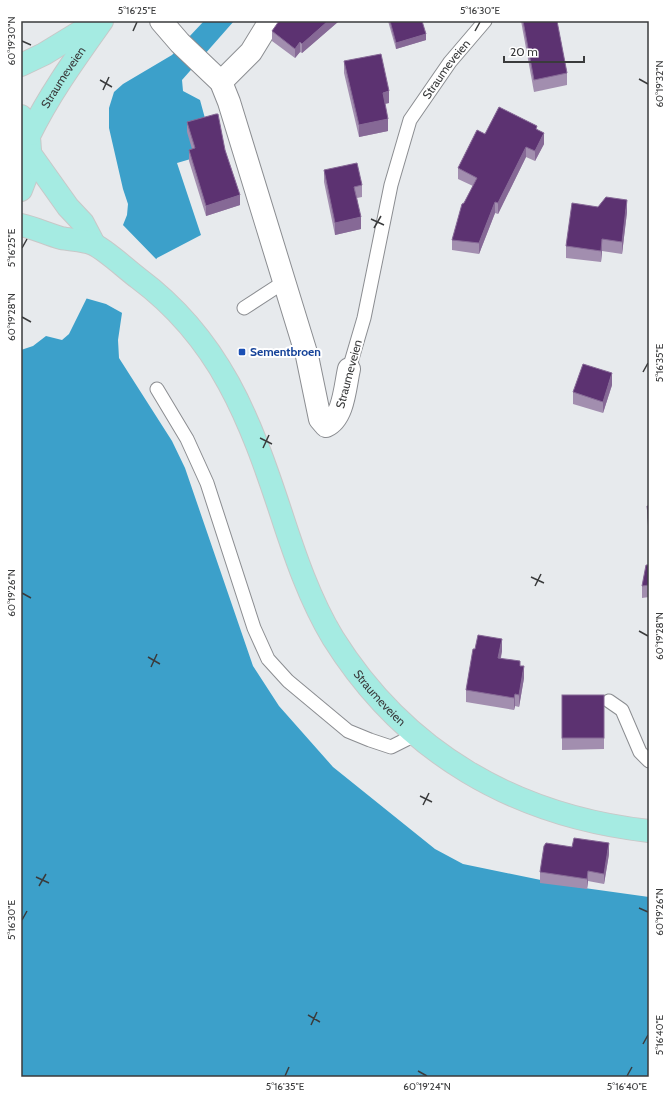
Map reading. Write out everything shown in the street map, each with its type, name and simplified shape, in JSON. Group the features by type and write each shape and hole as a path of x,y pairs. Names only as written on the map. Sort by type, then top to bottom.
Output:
{"main road":[{"name":"Straumeveien","path":"21,65 44,54 98,21"},
{"name":"Straumeveien","path":"102,21 60,80 44,107 30,146 68,208 82,223 94,244 146,283 182,315 216,361 230,384 248,420 303,577 333,637 355,669 382,703 415,735 453,764 490,785 525,801 562,814 649,831"},
{"path":"21,116 30,146 28,173 21,190"},
{"name":"Straumeveien","path":"21,225 32,227 59,237 94,244"}],"street":[{"name":"Straumeveien","path":"161,21 180,43 221,82 229,102 307,356 320,419 326,426 333,423 339,413 349,369"},
{"path":"221,82 251,52 270,21"}],"lane":[{"name":"Straumeveien","path":"349,369 364,318 391,185 410,120 450,62 485,21"},
{"path":"244,308 284,282"},
{"path":"157,389 187,439 207,483 254,628 268,659 288,681 348,731 391,747 415,735"},
{"path":"609,701 622,710 640,752 649,760"}],"water":[{"path":"204,21 234,21 182,80 183,91 200,100 206,122 211,153 177,163 201,235 157,258 122,313 118,340 119,358 172,441 185,468 253,666 279,706 333,767 435,849 463,864 570,886 649,897 649,1077 21,1077 21,350 33,346 46,336 62,340 69,334 127,215 128,204 123,189 109,128 109,108 114,92 123,84 172,55"}],"pier":[{"path":"122,224 157,260 124,314 106,304 85,298"}],"building":[{"path":"279,21 328,21 302,44 300,42 295,49 272,31"},
{"path":"390,21 422,21 426,34 396,43"},
{"path":"523,21 557,21 567,73 534,80"},
{"path":"381,54 389,91 383,93 388,119 359,125 344,61"},
{"path":"499,107 537,126 536,129 544,133 535,151 526,147 498,203 495,202 479,243 452,240 462,204 464,203 477,178 458,168 477,130 485,134"},
{"path":"218,114 225,150 240,195 206,206 189,150 195,148 187,122"},
{"path":"357,163 362,185 354,187 361,217 335,223 324,170"},
{"path":"606,197 627,200 622,242 602,239 601,251 566,246 572,203 598,207"},
{"path":"583,364 612,373 603,402 573,392"},
{"path":"647,506 649,506 649,523"},
{"path":"646,565 649,565 649,585 642,586"},
{"path":"478,635 502,639 498,658 520,661 520,666 524,666 519,695 515,694 514,698 466,690 473,649 475,649"},
{"path":"562,695 604,695 604,738 562,738"},
{"path":"574,838 609,843 604,874 588,871 587,879 540,872 544,846 546,843 572,847"}],"place":[{"name":"Sementbroen","path":"242,352"}]}
